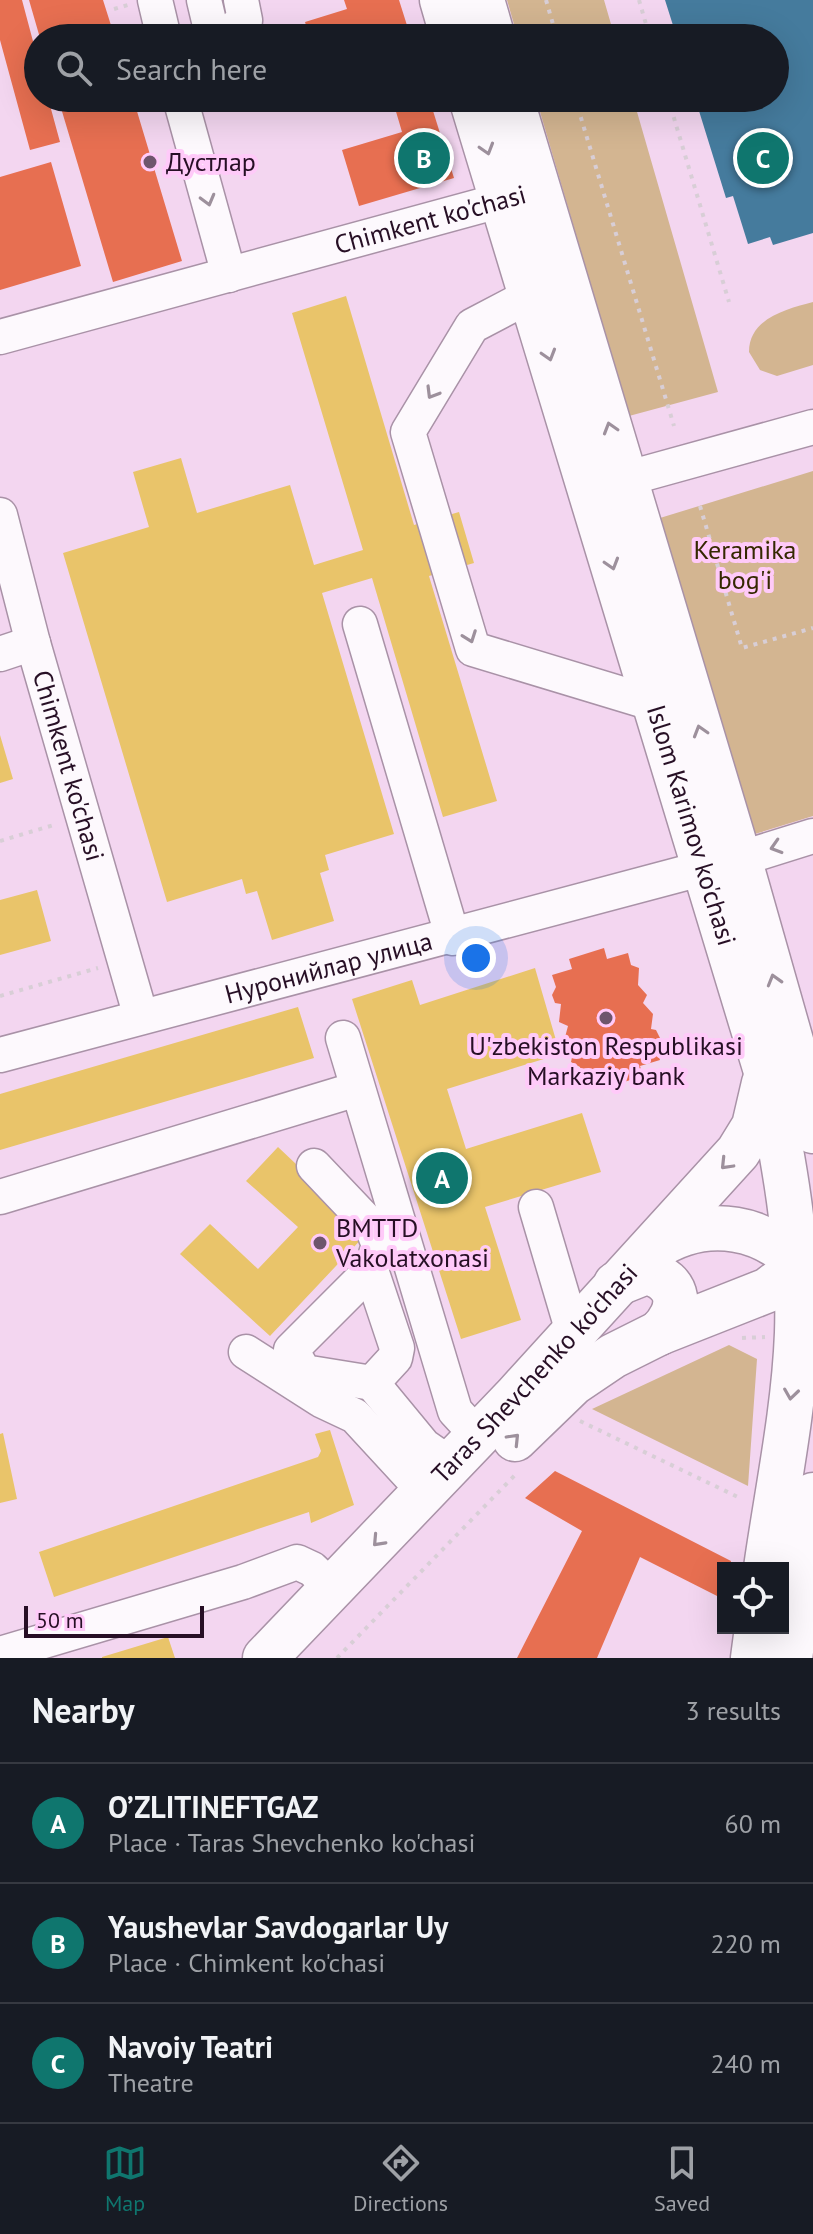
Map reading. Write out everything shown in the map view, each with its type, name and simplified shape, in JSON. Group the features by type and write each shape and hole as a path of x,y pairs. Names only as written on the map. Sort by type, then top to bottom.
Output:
{"main road":[{"path":"442,0 449,24"},
{"path":"482,0 489,24"},
{"name":"Islom Karimov ko'chasi","path":"478,112 520,195 721,864 784,1164 807,1257 759,1326 766,1562"},
{"name":"Islom Karimov ko'chasi","path":"512,112 531,295 607,484 655,704 795,1055 813,1131"},
{"name":"Taras Shevchenko ko'chasi","path":"265,1658 451,1464 745,1143 757,1118 765,1068"},
{"path":"629,1270 680,1235 727,1227 758,1235 807,1257"},
{"path":"629,1270 646,1272 669,1282 677,1296 673,1318 659,1333"},
{"name":"Taras Shevchenko ko'chasi","path":"306,1658 553,1399 613,1356 659,1333 759,1326"},
{"path":"790,1658 813,1495"},
{"path":"753,1658 756,1634"}],"street":[{"path":"155,0 161,24"},
{"path":"204,0 210,24"},
{"path":"240,24 245,20 241,0"},
{"path":"184,112 229,275"},
{"name":"Chimkent ko'chasi","path":"0,337 520,195"},
{"path":"531,295 472,326 408,432 464,620 473,649 655,704"},
{"path":"607,484 813,427"},
{"name":"Chimkent ko'chasi","path":"0,515 33,643 86,816 141,1017"},
{"path":"360,624 453,938"},
{"path":"0,654 33,643"},
{"name":"Нуронийлар улица","path":"0,1055 320,969 453,938 813,836"},
{"path":"343,1038 455,1411 451,1464"},
{"path":"0,1197 357,1089"},
{"path":"314,1166 372,1227 379,1245 371,1270 291,1350 304,1372 372,1383 424,1446 451,1464"},
{"path":"536,1207 573,1332"},
{"path":"371,1270 397,1348 395,1358 372,1383"},
{"path":"246,1352 321,1400 451,1464"},
{"path":"0,1654 243,1582 297,1562 312,1569 333,1589"}],"path":[{"path":"546,0 553,24"},
{"path":"639,0 646,24"},
{"path":"579,112 674,426"},
{"path":"672,112 729,302"},
{"path":"700,506 742,648 813,628"},
{"path":"0,841 86,816"},
{"path":"0,996 127,959"},
{"path":"571,1417 750,1503"},
{"path":"337,1658 521,1469"}],"green space":[{"path":"507,0 604,0 611,24 514,24"},
{"path":"540,112 637,112 718,392 629,416"},
{"path":"813,302 813,365 777,376 760,370 749,352 755,331 771,317"},
{"name":"Keramika bog'i","path":"813,471 813,816 755,834 660,518"},
{"path":"729,1345 757,1359 748,1486 592,1409"}],"building: Homes":[{"path":"346,296 414,525 459,512 474,563 429,576 497,801 443,817 372,578 322,593 394,834 325,855 329,870 320,873 334,921 272,940 257,891 246,894 242,879 167,902 63,553 149,527 133,472 181,458 197,513 290,485 314,565 363,550 292,313"},
{"path":"0,735 13,779 0,783"},
{"path":"37,890 51,941 0,955 0,900"},
{"path":"535,968 560,1054 447,1089 466,1149 582,1113 601,1172 485,1207 521,1320 461,1339 352,999 412,980 420,1005"},
{"path":"298,1007 314,1058 0,1150 0,1094"},
{"name":"BMTTD Vakolatxonasi","path":"278,1147 368,1232 270,1336 180,1254 210,1224 258,1269 298,1227 246,1181"},
{"path":"330,1430 354,1505 311,1523 309,1512 54,1597 39,1552 318,1457 321,1451 315,1434"},
{"path":"3,1433 17,1499 0,1503 0,1434"},
{"path":"168,1637 175,1658 102,1658 102,1657"}],"building: Shops":[{"path":"0,0 22,0 28,24 24,24 24,112 52,112 60,142 30,150 0,40"},
{"path":"29,0 103,0 111,24 36,24"},
{"path":"344,0 399,0 407,24 306,24 347,9"},
{"path":"62,112 137,112 182,261 113,282"},
{"path":"396,112 433,112 454,178 359,206 342,150 402,132"},
{"path":"51,162 81,266 0,290 0,177"},
{"name":"U'zbekiston Respublikasi Markaziy bank","path":"604,948 607,959 628,953 631,965 639,968 638,985 647,995 643,1003 653,1014 651,1029 656,1030 660,1038 655,1044 660,1060 640,1066 643,1076 608,1087 605,1076 584,1082 580,1067 571,1062 574,1048 564,1041 568,1026 559,1022 561,1004 555,1003 552,995 556,987 552,975 572,969 569,959"},
{"path":"555,1471 731,1562 717,1562 717,1596 640,1557 597,1658 517,1658 582,1531 525,1498"}],"building: Public":[{"path":"665,0 813,0 813,233 773,245 770,237 748,244 733,196 726,198 699,112 789,112 789,24 673,24"}],"place":[{"name":"Yaushevlar Savdogarlar Uy","path":"424,158"},
{"name":"Navoiy Teatri","path":"763,158"},
{"name":"Дустлар","path":"150,162"},
{"name":"U'zbekiston Respublikasi Markaziy bank","path":"606,1018"},
{"name":"O’ZLITINEFTGAZ","path":"442,1178"},
{"name":"BMTTD Vakolatxonasi","path":"320,1243"}]}
